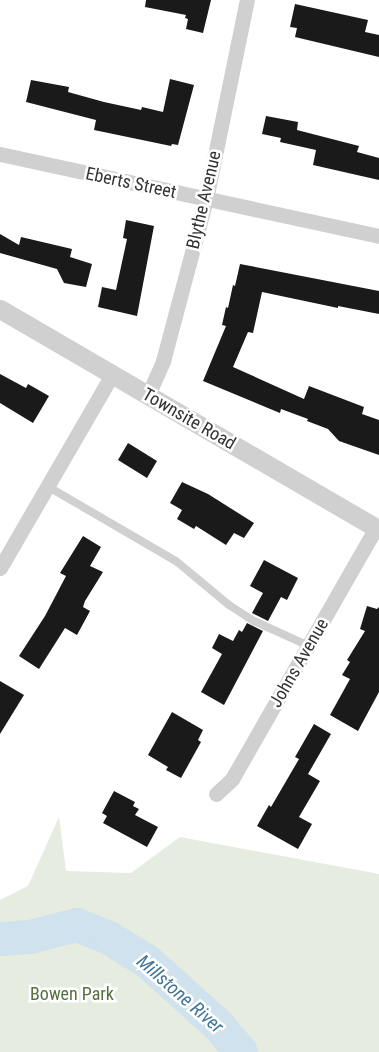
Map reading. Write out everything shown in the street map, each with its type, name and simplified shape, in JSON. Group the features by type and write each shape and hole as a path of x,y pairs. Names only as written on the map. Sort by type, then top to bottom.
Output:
{"street":[{"name":"Blythe Avenue","path":"148,395 163,361 206,199 247,0"},
{"name":"Eberts Street","path":"0,154 379,236"},
{"name":"Townsite Road","path":"0,309 378,529"},
{"path":"0,568 112,374"},
{"name":"Johns Avenue","path":"216,794 232,779 378,529"}],"lane":[{"path":"46,486 176,561 229,604 254,621 309,646"}],"green space":[{"name":"Bowen Park","path":"59,817 66,871 131,873 180,837 379,874 379,1052 0,1052 0,900 28,886"}],"building":[{"path":"146,0 211,0 203,33 186,29 188,19 185,18 186,15 145,7"},
{"path":"295,4 368,20 365,32 379,35 379,57 295,37 297,28 290,27"},
{"path":"170,79 194,85 178,145 172,144 171,146 94,130 96,120 26,102 31,80 69,87 68,92 104,102 141,110 142,107 163,112"},
{"path":"266,116 298,122 297,130 359,146 357,152 379,158 379,180 313,165 316,150 280,142 281,138 262,134"},
{"path":"126,220 154,226 137,316 98,307 102,287 116,290 127,239 123,238"},
{"path":"0,234 19,245 21,237 72,249 70,257 92,264 86,287 64,283 57,269 0,253"},
{"path":"240,264 379,291 379,314 338,306 338,308 262,292 253,333 248,332 233,367 304,399 309,386 364,407 362,414 379,420 379,455 339,441 328,429 307,421 308,419 281,409 280,413 203,381 226,326 222,325 226,307 228,308"},
{"path":"0,374 26,388 28,384 49,396 33,423 0,403"},
{"path":"128,443 157,461 147,478 118,460"},
{"path":"182,482 208,494 254,523 244,538 234,533 226,545 196,526 194,529 177,519 182,510 170,503"},
{"path":"83,536 101,547 90,566 103,572 85,601 83,607 90,611 77,635 65,628 39,669 19,656 45,616 66,576 60,573"},
{"path":"264,560 298,578 287,600 281,597 268,621 252,613 263,593 250,586"},
{"path":"367,606 377,609 379,607 379,692 358,731 330,715 350,679 342,675 350,662 347,660 365,631 360,629"},
{"path":"247,623 263,631 224,705 201,692 222,654 212,648 219,634 233,641 239,630 242,632"},
{"path":"0,681 24,695 0,734"},
{"path":"172,712 203,730 198,740 201,742 181,778 166,770 168,767 148,755"},
{"path":"314,724 331,734 308,774 320,781 299,817 312,824 298,849 257,826 269,805 271,807 299,759 295,757"},
{"path":"114,791 135,802 133,806 139,809 135,815 158,827 147,847 103,823 107,816 102,813"}],"waterway":[{"name":"Millstone River","path":"0,939 30,937 77,925 109,938 148,962 219,1026 241,1052"}]}
